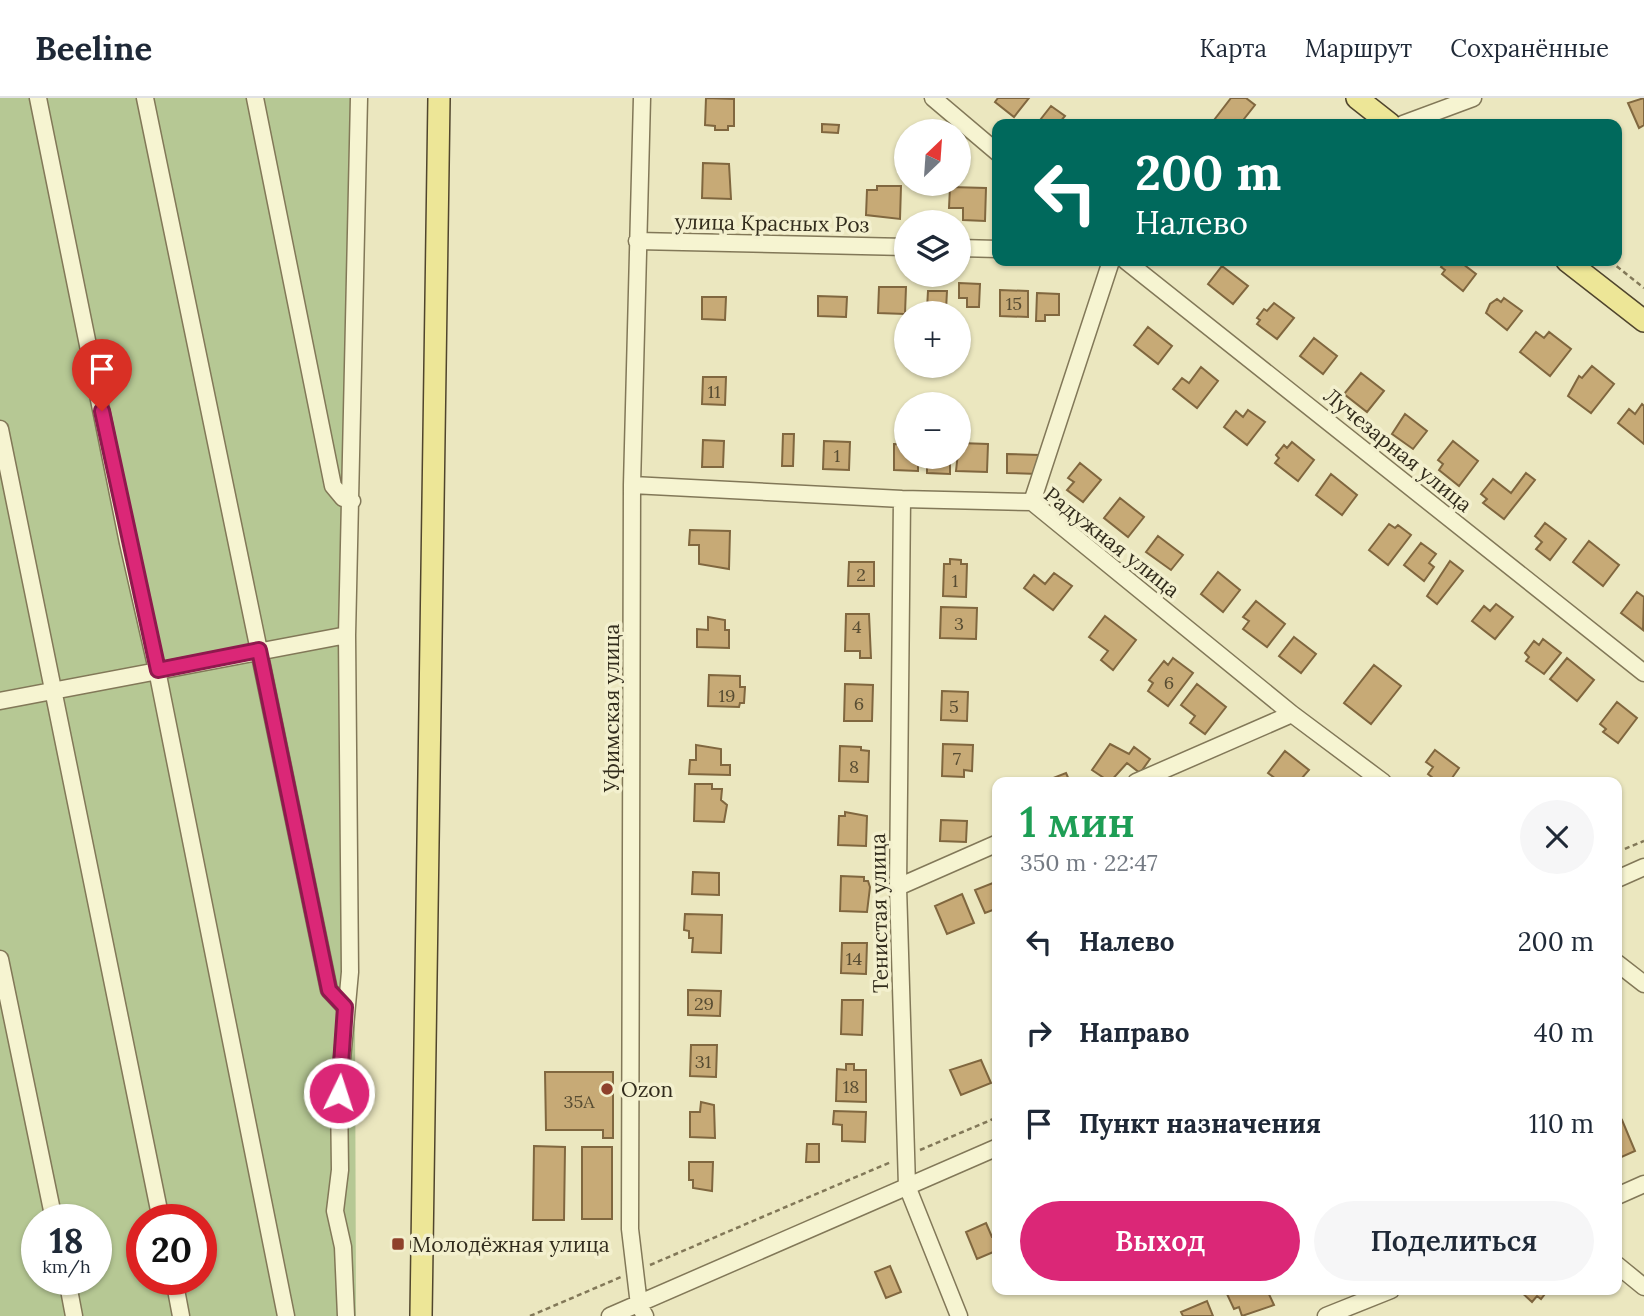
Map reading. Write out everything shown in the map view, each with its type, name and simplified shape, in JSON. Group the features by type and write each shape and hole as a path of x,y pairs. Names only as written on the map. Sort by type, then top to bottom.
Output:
{"main road":[{"path":"421,1316 439,98"},
{"path":"1357,98 1384,119"},
{"path":"1573,266 1644,321"}],"street":[{"path":"38,98 128,543 158,670 286,1316"},
{"path":"145,98 329,990 345,1007"},
{"path":"255,98 333,486 343,498 352,501"},
{"path":"346,1316 343,1247 335,1211 339,1182 339,1093 350,972 347,635 359,98"},
{"name":"Уфимская улица","path":"642,98 632,485 631,1229 642,1310"},
{"path":"933,98 992,148"},
{"path":"1417,119 1473,98"},
{"name":"улица Красных Роз","path":"637,241 894,247"},
{"path":"971,248 992,248"},
{"path":"1031,502 1109,266"},
{"name":"Лучезарная улица","path":"1132,266 1644,673"},
{"path":"0,429 158,1204"},
{"name":"Радужная улица","path":"632,485 902,499 1031,502 1292,714 1375,777"},
{"name":"Тенистая улица","path":"902,499 898,887 907,1186 959,1316"},
{"path":"0,701 347,635"},
{"path":"1147,777 1292,714"},
{"path":"898,887 992,846"},
{"path":"1622,877 1644,867"},
{"path":"0,959 51,1204"},
{"path":"1622,966 1644,984"},
{"path":"610,1316 642,1310 907,1186 992,1150"},
{"path":"1622,1194 1644,1184"},
{"path":"1622,1269 1644,1287"},
{"path":"69,1295 74,1316"},
{"path":"177,1295 181,1316"},
{"path":"1326,1316 1378,1295"}],"path":[{"path":"1616,266 1644,288"},
{"path":"1622,850 1644,841"},
{"path":"530,1316 992,1119"}],"green space":[{"path":"0,98 352,98 356,1316 0,1316"}],"building":[{"path":"706,98 734,99 734,126 728,126 728,130 715,130 715,126 705,125"},
{"path":"998,98 1029,98 1014,117 995,102"},
{"path":"1231,98 1246,98 1255,105 1244,119 1215,119"},
{"path":"1644,98 1644,125 1639,128 1628,103"},
{"path":"1051,106 1065,116 1062,119 1041,119"},
{"path":"822,124 839,125 838,133 822,132"},
{"path":"703,163 729,164 731,199 702,198"},
{"path":"877,186 894,186 894,196 901,196 900,210 894,210 894,218 866,215 867,190 877,190"},
{"path":"971,188 986,188 985,221 971,220 971,210 949,208 950,196 971,196"},
{"path":"1222,266 1248,286 1233,304 1208,284"},
{"path":"1466,266 1476,274 1463,291 1442,274 1445,270 1441,267"},
{"path":"980,284 979,307 971,307 971,301 967,301 967,298 959,298 959,287"},
{"path":"879,287 906,287 905,301 894,301 894,314 878,313"},
{"path":"1000,290 1028,291 1028,317 1000,316"},
{"path":"928,291 947,291 946,301 927,301"},
{"path":"1037,293 1059,294 1059,315 1045,315 1045,321 1036,321"},
{"path":"818,296 847,297 846,317 818,316"},
{"path":"702,297 726,297 725,320 702,319"},
{"path":"1504,298 1522,311 1507,330 1486,313 1490,304 1497,299 1501,302"},
{"path":"1274,303 1294,318 1277,339 1257,324 1260,320 1257,318 1264,309 1267,311"},
{"path":"1148,327 1172,346 1158,364 1134,345"},
{"path":"1536,332 1544,338 1549,332 1571,349 1550,376 1520,352"},
{"path":"1314,338 1337,356 1323,374 1300,356"},
{"path":"1592,366 1614,384 1591,413 1568,396 1579,376 1582,378"},
{"path":"1201,367 1218,381 1197,408 1173,389 1182,378 1189,383"},
{"path":"1361,373 1384,391 1367,412 1344,394"},
{"path":"703,377 726,377 725,405 702,404"},
{"path":"1642,404 1644,444 1618,423 1629,409 1635,414"},
{"path":"1248,410 1265,422 1247,445 1224,427 1236,411 1243,417"},
{"path":"1405,414 1427,431 1413,449 1392,434"},
{"path":"783,434 794,434 793,466 782,466"},
{"path":"703,440 724,441 723,467 702,467"},
{"path":"824,441 850,442 849,470 823,469"},
{"path":"1453,441 1478,461 1459,486 1439,470 1443,464 1438,460"},
{"path":"1292,442 1314,460 1298,481 1275,463 1279,458 1276,455 1284,445 1287,448"},
{"path":"971,443 988,444 987,472 956,471 971,469"},
{"path":"1007,454 1039,455 1038,474 1007,473"},
{"path":"1080,463 1101,480 1083,502 1067,490 1074,482 1068,478"},
{"path":"918,469 918,471 894,470"},
{"path":"927,469 950,469 950,474 927,473"},
{"path":"1526,473 1535,480 1504,519 1483,503 1487,499 1481,494 1493,479 1511,493"},
{"path":"1331,474 1357,495 1342,515 1316,495"},
{"path":"1120,498 1144,517 1128,537 1104,518"},
{"path":"1545,523 1566,539 1550,560 1536,549 1542,542 1535,536"},
{"path":"1389,524 1395,528 1398,525 1411,535 1388,565 1369,550"},
{"path":"690,530 730,531 729,569 699,564 699,545 689,545"},
{"path":"1158,536 1183,555 1171,570 1146,552"},
{"path":"1589,541 1619,565 1603,586 1573,562"},
{"path":"1421,543 1436,554 1429,563 1434,567 1424,581 1404,565"},
{"path":"950,559 961,560 961,564 967,564 966,597 943,596 944,564 950,564"},
{"path":"1450,561 1463,571 1437,604 1427,596"},
{"path":"849,562 874,562 874,586 848,586"},
{"path":"1218,572 1240,590 1223,612 1201,594"},
{"path":"1054,573 1072,586 1053,610 1024,588 1034,575 1045,584"},
{"path":"1637,592 1644,597 1643,630 1621,613"},
{"path":"1256,601 1285,624 1267,647 1243,629 1249,621 1243,617"},
{"path":"1496,604 1513,617 1495,639 1472,621 1484,606 1490,611"},
{"path":"941,607 977,608 976,639 940,638"},
{"path":"846,614 869,614 871,658 860,658 860,651 845,651"},
{"path":"1105,616 1136,640 1113,670 1101,660 1108,651 1089,637"},
{"path":"708,617 725,620 725,630 729,630 729,648 697,647 697,629 708,630"},
{"path":"1294,637 1316,654 1301,673 1279,656"},
{"path":"1543,639 1561,653 1544,674 1526,661 1529,657 1525,653 1534,641 1539,645"},
{"path":"1173,658 1193,673 1168,706 1148,691 1153,683 1149,680 1164,661 1168,665"},
{"path":"1567,658 1594,680 1577,701 1550,679"},
{"path":"1374,665 1401,686 1371,724 1344,703"},
{"path":"709,675 740,676 740,687 745,687 744,703 740,703 739,707 708,706"},
{"path":"845,684 873,685 872,721 844,721"},
{"path":"1197,684 1226,707 1205,734 1190,723 1195,716 1181,705"},
{"path":"942,691 968,692 967,721 941,720"},
{"path":"1617,702 1637,718 1618,743 1603,732 1606,729 1600,724"},
{"path":"943,744 973,745 972,771 964,770 964,777 942,776"},
{"path":"1110,744 1129,754 1134,747 1150,759 1140,773 1127,763 1114,777 1102,777 1092,770"},
{"path":"696,745 721,749 721,765 730,765 730,775 689,774 690,760 696,760"},
{"path":"840,746 861,747 861,750 869,751 868,782 839,781"},
{"path":"1435,750 1459,768 1453,777 1432,777 1428,774 1433,767 1426,762"},
{"path":"1285,751 1309,770 1303,777 1273,777 1268,773"},
{"path":"695,784 712,784 712,789 722,789 721,800 727,805 724,822 694,821"},
{"path":"845,812 867,816 866,846 838,845 839,816 845,816"},
{"path":"941,820 967,821 966,842 940,841"},
{"path":"693,872 719,873 719,895 692,894"},
{"path":"841,876 864,877 864,881 868,881 870,887 867,912 840,911"},
{"path":"992,883 992,910 985,913 975,890"},
{"path":"962,894 974,923 947,934 935,906"},
{"path":"685,914 722,915 721,953 692,952 693,938 689,938 689,931 684,930"},
{"path":"842,943 867,943 866,974 841,973"},
{"path":"688,990 721,991 720,1016 688,1015"},
{"path":"842,1000 863,1000 862,1035 841,1034"},
{"path":"691,1045 717,1045 716,1077 690,1076"},
{"path":"981,1060 991,1083 961,1095 950,1070"},
{"path":"846,1064 854,1064 854,1070 866,1070 866,1102 836,1101 837,1069 846,1070"},
{"path":"545,1072 613,1072 613,1138 603,1138 603,1130 546,1130"},
{"path":"701,1102 714,1105 715,1138 690,1137 690,1112 700,1112"},
{"path":"834,1111 866,1112 865,1142 842,1141 842,1125 833,1124"},
{"path":"1622,1120 1635,1151 1622,1157"},
{"path":"807,1144 819,1144 819,1162 806,1162"},
{"path":"534,1146 565,1147 564,1220 533,1220"},
{"path":"582,1147 612,1147 612,1219 582,1219"},
{"path":"689,1162 713,1162 712,1191 693,1188 693,1180 689,1180"},
{"path":"986,1223 992,1237 992,1253 977,1259 966,1232"},
{"path":"890,1266 901,1292 886,1298 875,1272"},
{"path":"1227,1295 1269,1295 1274,1305 1242,1316 1239,1307 1234,1309"},
{"path":"1524,1295 1544,1295 1541,1299 1537,1296 1532,1302"},
{"path":"1207,1301 1213,1316 1183,1316 1181,1312"}],"place":[{"name":"Ozon","path":"607,1089"},
{"name":"Молодёжная улица","path":"398,1244"}],"route":[{"path":"102,411 128,543 158,670 259,650 329,990 336,1001 345,1007 339,1093"}]}
